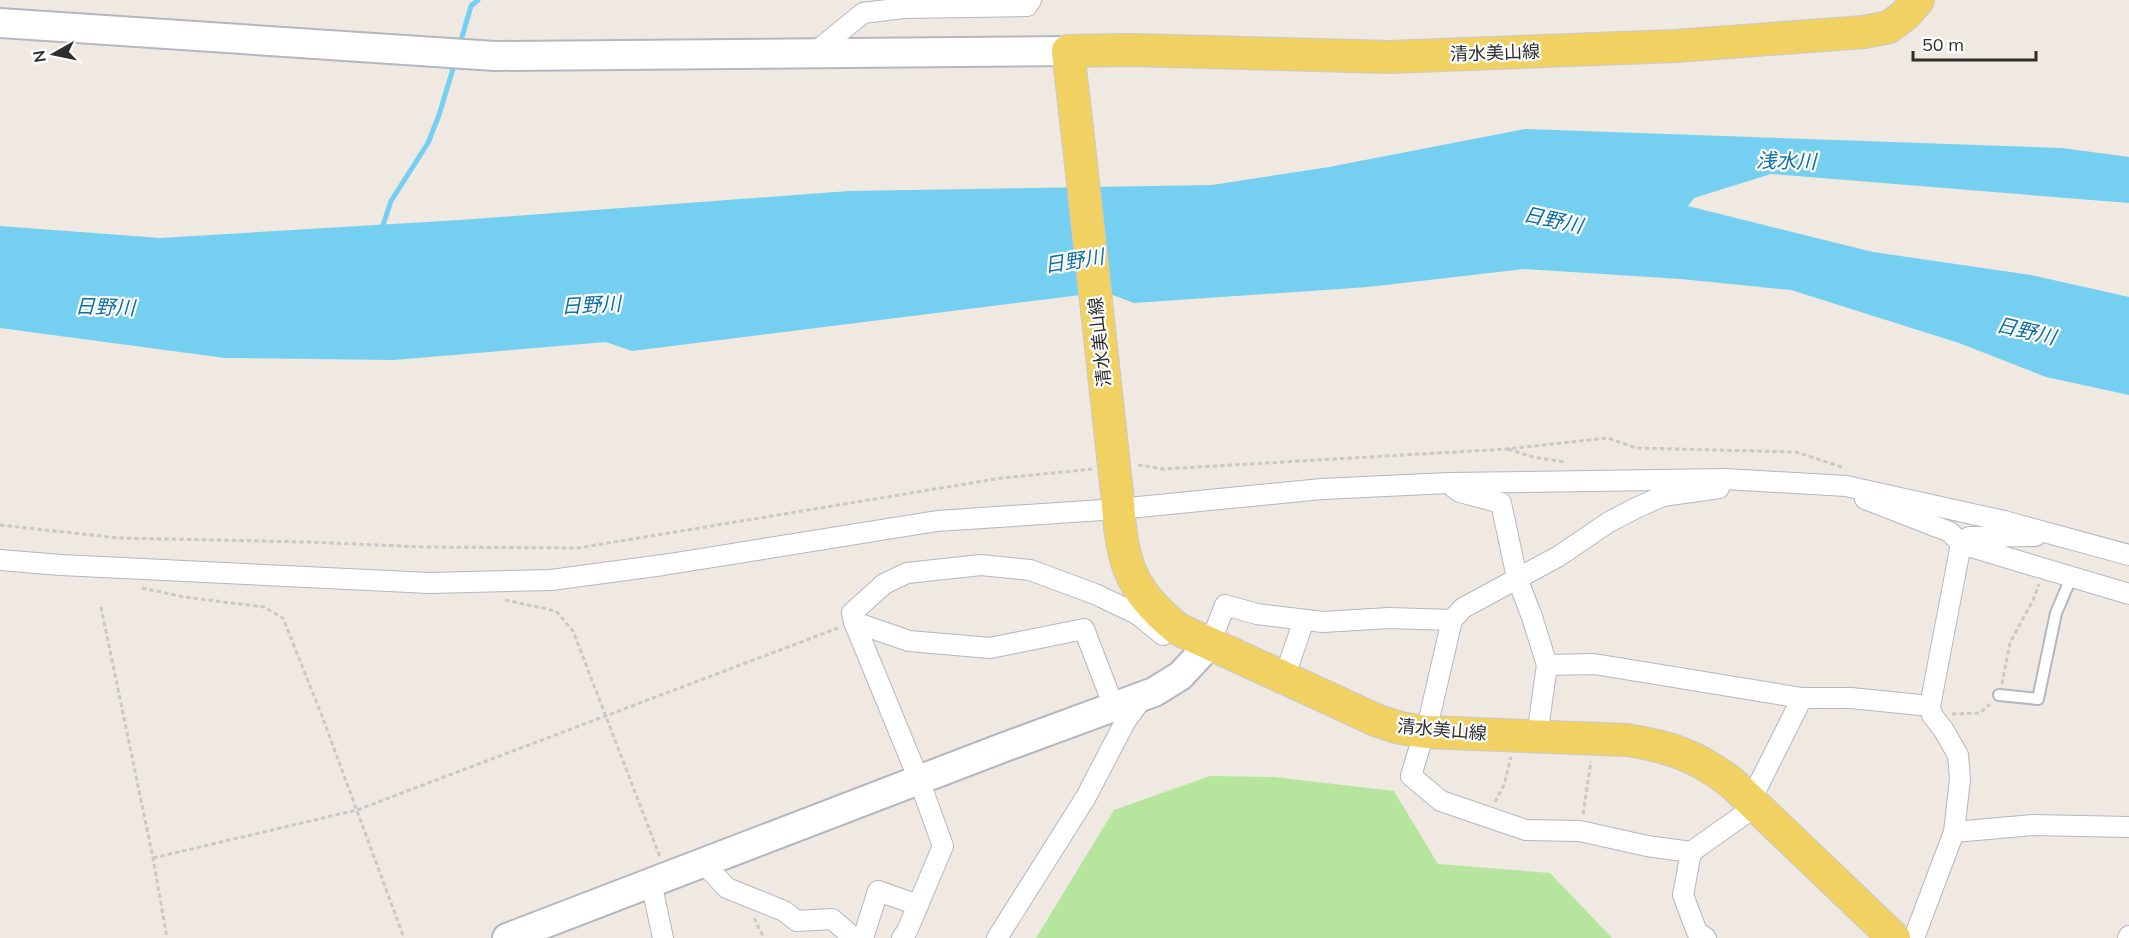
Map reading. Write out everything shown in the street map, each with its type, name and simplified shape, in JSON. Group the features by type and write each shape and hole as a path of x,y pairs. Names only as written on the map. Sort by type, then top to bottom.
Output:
{"main road":[{"name":"清水美山線","path":"1894,938 1753,802 1709,765 1656,744 1628,740 1424,734 1400,728 1378,721 1178,629 1154,610 1135,583 1124,554 1112,490 1068,51 1131,50 1390,57 1676,46 1864,32 1889,27 1905,15 1918,0"}],"street":[{"path":"814,53 863,13 903,8 1027,6 1031,0"},
{"path":"0,23 495,56 1068,51"},
{"path":"0,560 430,583 550,580 663,566 1112,490 1322,489 1449,483 1848,478 2129,555"},
{"path":"1848,478 1853,494 1950,532 1961,544 2129,594"},
{"path":"1691,852 1647,846 1580,831 1526,830 1442,801 1411,776 1424,734 1452,620 1463,608 1559,556 1609,522 1636,508 1663,496 1718,490 1725,479"},
{"path":"1449,483 1460,492 1501,503 1517,578 1547,665 1537,736"},
{"path":"1914,938 1954,832 1960,779 1958,755 1931,711 1961,544 1968,537 2055,536"},
{"path":"902,938 943,846 852,613 884,584 907,573 981,565 1030,570 1095,594 1137,614 1185,647 1210,644"},
{"path":"507,938 1154,692 1179,676 1210,644 1225,605 1257,614 1323,622 1389,618 1452,620"},
{"path":"1284,678 1304,620"},
{"path":"854,622 909,641 990,648 1084,629 1114,707"},
{"path":"1547,665 1594,664 1802,698 1851,698 1931,711"},
{"path":"997,938 1086,797 1125,722 1143,697"},
{"path":"1706,938 1697,932 1683,895 1691,852 1753,802 1756,790 1802,698"},
{"path":"1954,832 2032,825 2129,826"},
{"path":"702,862 727,888 784,911 797,921 832,919 854,938"},
{"path":"659,879 663,938"},
{"path":"863,938 878,891 918,905"}],"lane":[{"path":"1999,695 2038,699 2056,613 2071,578"}],"path":[{"path":"1136,464 1175,469 1506,449 1608,438 1636,448 1796,452 1848,478"},
{"path":"0,525 119,538 424,547 578,548 1002,478 1112,490"},
{"path":"1931,711 1980,713 1999,695 2010,644 2034,598 2044,570"},
{"path":"139,587 184,597 264,607 283,618 404,938"},
{"path":"501,599 556,611 573,631 606,717 659,879"},
{"path":"101,607 153,858 167,938"},
{"path":"153,858 357,810 854,622"},
{"path":"1487,817 1504,785 1512,754"},
{"path":"1580,831 1591,760"}],"green space":[{"path":"1210,776 1274,777 1394,791 1438,864 1550,873 1612,938 1036,938 1114,810"}],"water":[{"path":"1525,129 2062,148 2129,157 2129,203 1771,174 1694,198 1688,206 1873,252 2031,275 2129,297 2129,395 2046,377 1959,343 1791,290 1681,279 1524,269 1368,287 1134,303 1105,292 632,351 606,342 394,360 225,358 0,328 0,226 160,238 460,220 849,191 1212,185 1329,167"}],"waterway":[{"path":"460,44 471,6 478,0"},
{"path":"381,231 391,201 428,143 455,62"}],"water label":[{"name":"浅水川","path":"1786,161"},
{"name":"日野川","path":"1553,220"},
{"name":"日野川","path":"1074,261"},
{"name":"日野川","path":"591,305"},
{"name":"日野川","path":"105,307"},
{"name":"日野川","path":"2026,331"}]}
